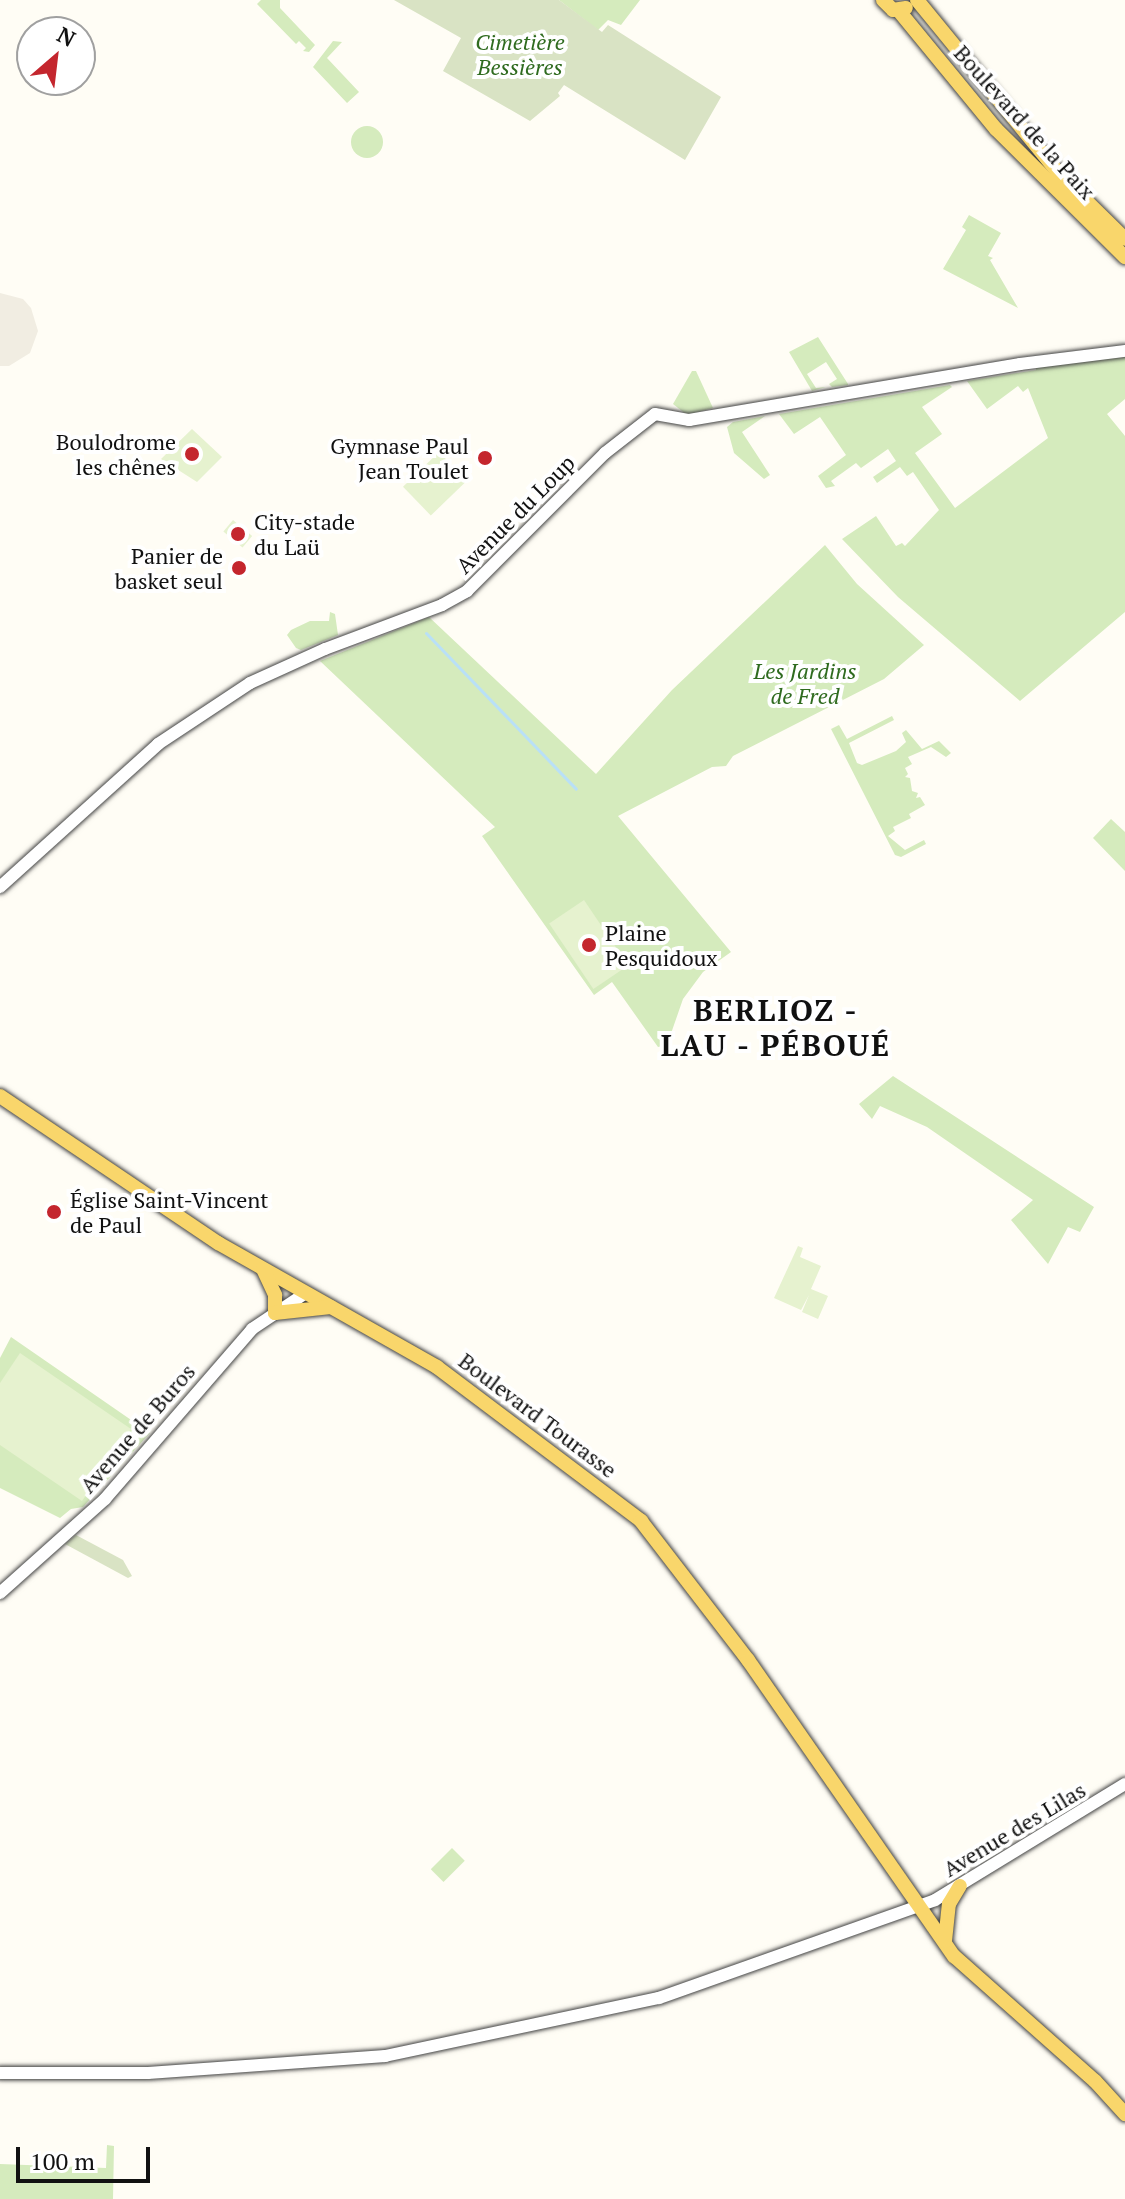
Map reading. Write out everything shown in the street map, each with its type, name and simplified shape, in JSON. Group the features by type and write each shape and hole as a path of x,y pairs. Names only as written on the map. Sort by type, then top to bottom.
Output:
{"main road":[{"name":"Boulevard de la Paix","path":"883,0 889,8 899,11 996,129 1125,257"},
{"name":"Boulevard de la Paix","path":"914,0 1062,177 1125,239"},
{"path":"899,11 914,0"},
{"name":"Boulevard Tourasse","path":"0,1096 218,1243 437,1367 641,1521 748,1660 922,1906 946,1945 969,1972 1095,2081 1125,2114"},
{"path":"263,1268 275,1295 275,1313 331,1307"},
{"path":"946,1945 944,1925 949,1904 960,1886"}],"street":[{"name":"Avenue du Loup","path":"0,887 158,744 250,683 325,649 442,605 467,591 605,453 655,414 670,420 689,420 1020,364 1125,351"},
{"name":"Avenue de Buros","path":"0,1593 105,1499 252,1329 306,1293"},
{"name":"Avenue des Lilas","path":"0,2073 157,2073 410,2053 659,1998 922,1906 960,1886 1125,1784"}],"green space":[{"path":"261,0 280,0 280,8 315,45 309,52 303,51 306,48 299,41 296,44 257,4"},
{"name":"Cimetière Bessières","path":"394,0 559,0 602,32 608,25 721,97 685,160 564,85 558,93 560,96 530,121 443,71 461,38"},
{"path":"559,0 640,0 621,25 608,20 598,30"},
{"path":"333,41 342,42 327,58 359,92 347,103 313,67"},
{"path":"367,126 378,131 383,142 378,153 367,158 356,153 351,142 356,131"},
{"path":"969,215 1001,233 988,256 993,258 990,260 1018,308 943,269 966,230 962,227"},
{"path":"818,337 848,385 832,387 829,384 837,379 826,362 807,374 816,388 826,387 812,391 789,352"},
{"path":"1125,354 1125,399 1107,414 1125,436 1125,612 1020,701 898,597 842,539 876,516 896,546 902,543 905,546 939,510 913,472 907,476 900,467 877,483 873,477 896,461 888,449 861,468 856,463 831,481 835,486 826,488 818,476 846,455 820,417 794,434 779,414 950,385 952,387 922,407 942,434 915,453 955,508 1048,438 1028,388 1023,392 1018,386 987,409 967,381 1036,370 1036,366"},
{"path":"692,371 696,371 713,408 687,415 673,404"},
{"path":"765,416 742,432 770,475 764,479 734,453 727,427 733,422"},
{"name":"Boulodrome les chênes","path":"192,429 222,457 197,482 161,459"},
{"path":"439,452 467,481 431,516 403,487"},
{"name":"City-stade du Laü","path":"233,520 252,536 243,548 223,531"},
{"name":"Les Jardins de Fred","path":"825,545 857,584 924,645 884,679 733,756 726,766 712,767 618,816 731,952 703,972 683,999 667,1045 658,1047 612,982 594,995 482,836 495,827 320,661 429,617 596,774 672,690"},
{"path":"330,612 335,614 338,635 301,650 296,648 287,635 291,630 310,621 329,621"},
{"path":"892,716 894,720 849,743 857,763 862,765 896,751 906,742 902,733 906,730 922,749 939,741 951,753 946,757 931,747 908,757 912,764 905,768 908,774 905,777 910,778 912,791 918,793 916,798 920,797 925,805 909,814 911,818 893,827 895,831 888,836 905,850 924,840 926,844 901,857 895,855 831,729 839,725 847,739"},
{"path":"1111,819 1125,832 1125,871 1093,838"},
{"name":"Plaine Pesquidoux","path":"584,900 628,965 593,989 549,923"},
{"path":"893,1076 1094,1207 1080,1232 1068,1227 1048,1264 1011,1220 1033,1200 927,1127 880,1106 872,1119 859,1104"},
{"path":"798,1246 803,1248 800,1257 821,1266 811,1289 828,1296 818,1319 802,1312 809,1295 801,1310 774,1298"},
{"path":"11,1337 150,1433 83,1507 71,1509 60,1518 0,1488 0,1358"},
{"path":"20,1353 131,1429 82,1501 0,1445 0,1383"},
{"path":"76,1535 123,1560 132,1576 128,1578 65,1544"},
{"path":"452,1848 465,1861 444,1882 431,1869"},
{"path":"107,2145 114,2146 113,2199 0,2199 0,2164 106,2168"}],"shaded area":[{"path":"0,293 23,299 31,308 38,331 30,353 9,366 0,366"}],"waterway":[{"path":"426,633 576,789"}],"place":[{"name":"Boulodrome les chênes","path":"192,454"},
{"name":"Gymnase Paul Jean Toulet","path":"485,458"},
{"name":"City-stade du Laü","path":"238,534"},
{"name":"Panier de basket seul","path":"239,568"},
{"name":"Plaine Pesquidoux","path":"589,945"},
{"name":"Église Saint-Vincent de Paul","path":"54,1212"}],"district":[{"name":"BERLIOZ - LAU - PÉBOUÉ","path":"776,1027"}]}
